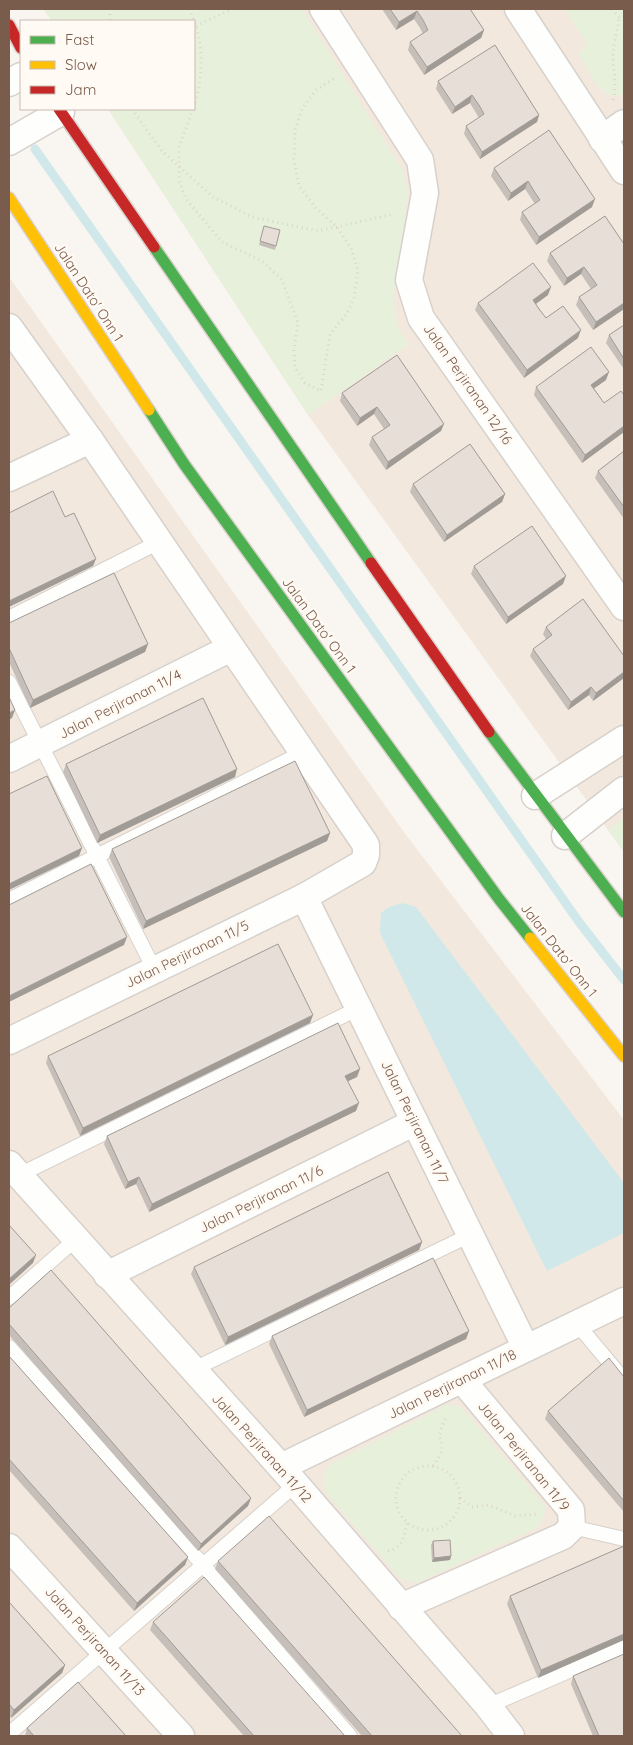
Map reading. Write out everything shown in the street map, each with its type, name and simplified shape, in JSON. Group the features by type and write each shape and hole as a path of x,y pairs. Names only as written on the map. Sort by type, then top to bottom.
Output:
{"main road":[{"path":"9,25 20,46"},
{"path":"60,110 441,666 535,796 624,912"},
{"name":"Jalan Dato' Onn 1","path":"9,198 184,464 499,899 624,1056"}],"street":[{"name":"Jalan Perjiranan 12/16","path":"323,9 420,160 425,193 409,280 421,318 624,607"},
{"path":"518,9 624,171"},
{"path":"9,83 20,77"},
{"path":"9,142 60,110"},
{"path":"602,139 624,123"},
{"path":"9,327 90,440 304,752"},
{"path":"9,478 90,440"},
{"name":"Jalan Perjiranan 11/4","path":"9,759 231,648"},
{"path":"535,796 624,739"},
{"name":"Jalan Perjiranan 11/5","path":"9,1041 304,897 363,863 366,855 366,845 304,752"},
{"path":"566,836 624,790"},
{"name":"Jalan Perjiranan 11/7","path":"304,897 526,1348"},
{"name":"Jalan Perjiranan 11/6","path":"107,1275 415,1122"},
{"name":"Jalan Perjiranan 11/12","path":"14,1169 288,1476 512,1736"},
{"name":"Jalan Perjiranan 11/18","path":"288,1476 462,1380 624,1301"},
{"name":"Jalan Perjiranan 11/9","path":"401,1607 563,1536 572,1527 571,1510 462,1380"},
{"name":"Jalan Perjiranan 11/13","path":"9,1547 181,1736"}],"lane":[{"path":"9,618 159,542"},
{"path":"9,682 154,969"},
{"path":"9,900 304,752"},
{"path":"14,1169 359,1008"},
{"path":"192,1370 470,1235"},
{"path":"9,1298 76,1239"},
{"path":"578,1325 624,1380"},
{"path":"9,1347 203,1565 350,1736"},
{"path":"9,1735 203,1565 288,1476"},
{"path":"572,1527 624,1539"},
{"path":"488,1706 624,1647"}],"path":[{"path":"195,102 199,89 202,56 196,26 232,9"},
{"path":"612,9 619,17 624,18"},
{"path":"602,139 617,85 613,62 619,17"},
{"path":"192,110 179,147 179,181 186,199 209,229 222,242 262,261 282,280 298,323 294,350 295,368 305,383 321,391 330,334 346,315 354,298 358,270 351,248 338,227 316,208 299,186 294,159 295,130 302,109 315,91 357,62"},
{"path":"133,110 161,150 179,167 213,197 252,218 318,231 422,208"},
{"path":"433,1466 442,1453 443,1446 439,1435 441,1427 453,1405 462,1380"},
{"path":"422,1466 433,1466 452,1477 458,1487 460,1498 456,1514 444,1527 422,1530 412,1527 397,1510 397,1488 403,1478 412,1470 422,1466"},
{"path":"460,1498 472,1507 489,1505 515,1516 544,1515 572,1527"}],"shaded area":[{"path":"43,9 624,9 624,852 308,415 109,110 195,110 195,20 51,20"},
{"path":"9,277 406,835 624,1120 624,1736 9,1736"}],"green space":[{"path":"43,9 302,9 403,171 407,190 406,212 393,299 398,328 409,344 308,415 109,110 195,110 195,20 51,20"},
{"path":"565,9 624,9 624,93 616,96 609,95 603,91 591,76 578,53 588,46"},
{"path":"624,818 624,852 608,830"},
{"path":"446,1405 461,1407 546,1507 539,1527 417,1583 401,1579 326,1493 323,1478 328,1466"}],"water":[{"path":"403,903 416,907 624,1183 624,1233 547,1271 380,933 381,913 389,907"}],"building":[{"path":"390,9 470,9 484,30 427,67 410,42 428,30 423,20 417,11 399,22"},
{"path":"495,45 539,115 482,152 466,126 484,114 479,105 472,95 455,107 438,81"},
{"path":"549,130 595,199 539,237 522,212 540,200 528,181 511,193 494,168"},
{"path":"605,216 624,244 624,303 596,322 579,297 597,285 584,267 567,278 550,253"},
{"path":"264,226 280,230 276,246 260,241"},
{"path":"533,263 551,287 533,300 539,309 546,318 563,306 581,330 527,370 478,303"},
{"path":"624,325 624,359 609,335"},
{"path":"591,347 609,372 591,385 604,403 621,391 624,395 624,426 585,455 536,387"},
{"path":"397,355 444,424 388,462 372,437 390,425 377,407 360,418 342,393"},
{"path":"470,444 505,494 447,535 413,484"},
{"path":"624,451 624,507 598,471"},
{"path":"53,491 65,517 74,513 96,559 9,601 9,513"},
{"path":"532,526 566,576 508,617 474,566"},
{"path":"114,573 148,644 33,700 9,648 9,623"},
{"path":"583,599 624,656 624,672 596,693 591,687 571,702 533,649 552,635 546,627"},
{"path":"9,697 15,710 9,713"},
{"path":"203,698 237,769 100,835 66,764"},
{"path":"295,761 330,833 146,921 112,849"},
{"path":"47,776 82,848 9,884 9,794"},
{"path":"91,864 127,937 9,996 9,905"},
{"path":"278,944 313,1015 83,1128 48,1056"},
{"path":"338,1023 360,1069 345,1076 359,1103 152,1204 139,1177 128,1182 107,1136"},
{"path":"388,1172 422,1242 228,1337 194,1267"},
{"path":"9,1225 36,1255 9,1279"},
{"path":"433,1258 469,1331 307,1410 272,1336"},
{"path":"51,1270 251,1498 201,1544 9,1324 9,1308"},
{"path":"9,1356 188,1557 137,1603 9,1459"},
{"path":"609,1358 624,1377 624,1501 548,1411"},
{"path":"269,1516 462,1736 372,1736 218,1561"},
{"path":"450,1540 451,1556 434,1558 433,1541"},
{"path":"624,1546 624,1634 541,1670 510,1596"},
{"path":"204,1577 345,1736 254,1736 153,1622"},
{"path":"9,1602 65,1665 14,1710 9,1704"},
{"path":"624,1654 624,1736 599,1736 573,1676"},
{"path":"78,1682 126,1736 34,1736 27,1728"}],"waterway":[{"path":"35,149 579,922 624,980"}],"traffic: fast":[{"path":"154,247 371,563"},
{"path":"149,410 184,464 499,899 530,938"},
{"path":"489,732 624,912"}],"traffic: slow":[{"path":"9,198 149,410"},
{"path":"530,938 624,1056"}],"traffic: jam":[{"path":"9,25 20,46"},
{"path":"60,110 154,247"},
{"path":"371,563 489,732"}]}
